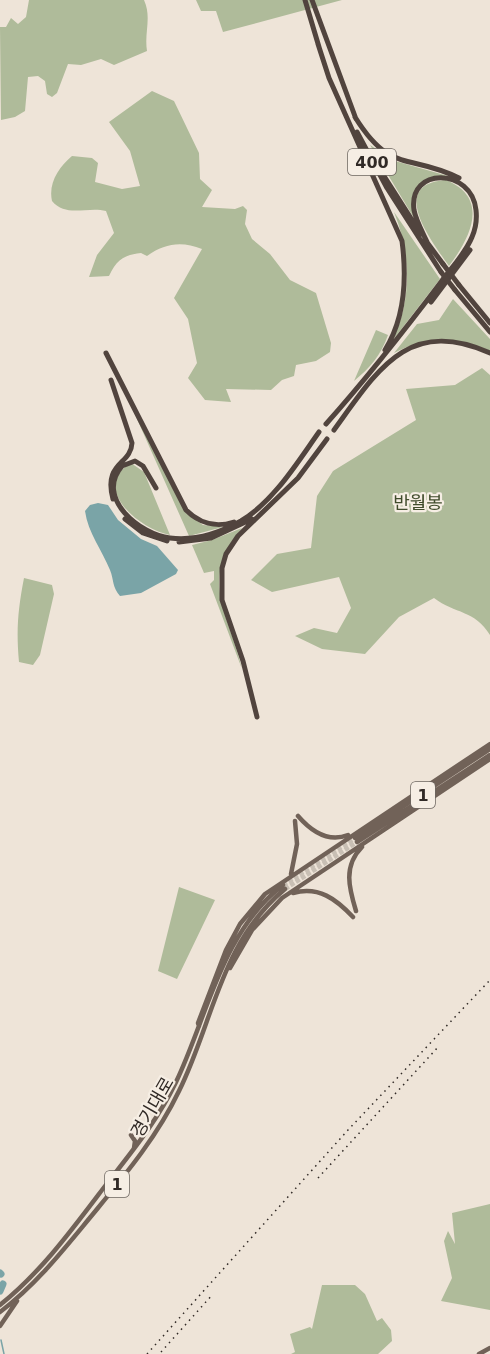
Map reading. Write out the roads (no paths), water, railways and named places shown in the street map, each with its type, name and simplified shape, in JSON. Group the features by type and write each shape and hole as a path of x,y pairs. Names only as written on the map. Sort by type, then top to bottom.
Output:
{"highway":[{"name":"400","path":"312,1 355,117 384,177 428,244 490,323"},
{"name":"400","path":"305,2 318,44 356,131 387,189 441,272 490,332"},
{"path":"318,44 329,78 402,241 405,269 402,308 377,369"},
{"path":"326,424 377,369 467,254 477,237 480,211 475,194 466,184 445,172 407,163 385,154 373,143 355,117"},
{"path":"334,430 466,250 476,224 475,204 466,189 453,179 434,178 421,186 416,196 416,218 428,244"},
{"path":"377,369 407,349 432,341 457,342 490,353"},
{"path":"106,353 154,443 180,500 189,513 200,520 222,524 239,519 259,507"},
{"path":"111,380 132,443 130,453 117,465 111,477 112,497 118,510 131,525 148,536 191,540 226,532 250,520 270,506"},
{"path":"191,540 227,528 259,507 278,487 319,432"},
{"path":"257,717 242,655 224,607 221,576 226,554 234,542 297,478 327,439"},
{"path":"156,488 143,466 135,461 122,466 115,480 116,498 126,514 144,530 164,539"}],"main road":[{"path":"290,876 490,744"},
{"name":"1","path":"490,749 356,840 490,757"},
{"path":"286,888 376,835 490,757"},
{"path":"298,816 307,826 326,837 344,836 365,827"},
{"path":"286,888 297,844 295,821"},
{"path":"286,888 314,890 328,895 355,914 349,885 351,864 356,852 376,835"},
{"path":"346,840 347,846 354,849"},
{"name":"경기대로","path":"0,1305 45,1262 133,1153 164,1105 243,926 260,904 286,888"},
{"name":"경기대로","path":"0,1312 21,1296 54,1262 149,1142 179,1090 230,969 259,921 286,888"},
{"path":"131,1134 135,1144 133,1153"},
{"path":"0,1326 21,1296"},
{"path":"479,1354 490,1348"}],"water":[{"path":"98,503 108,505 118,520 141,539 157,546 178,570 176,574 141,593 120,596 92,534 85,511 90,505"}],"waterway":[{"path":"0,1291 3,1284"},
{"path":"1,1340 4,1354"}],"tunnel":[{"path":"283,885 355,838"},
{"path":"285,889 357,842"}],"railway":[{"path":"147,1354 348,1130 490,980"},
{"path":"318,1178 439,1046"},
{"path":"161,1352 213,1294"}],"park label":[{"name":"반월봉","path":"418,502"}]}
